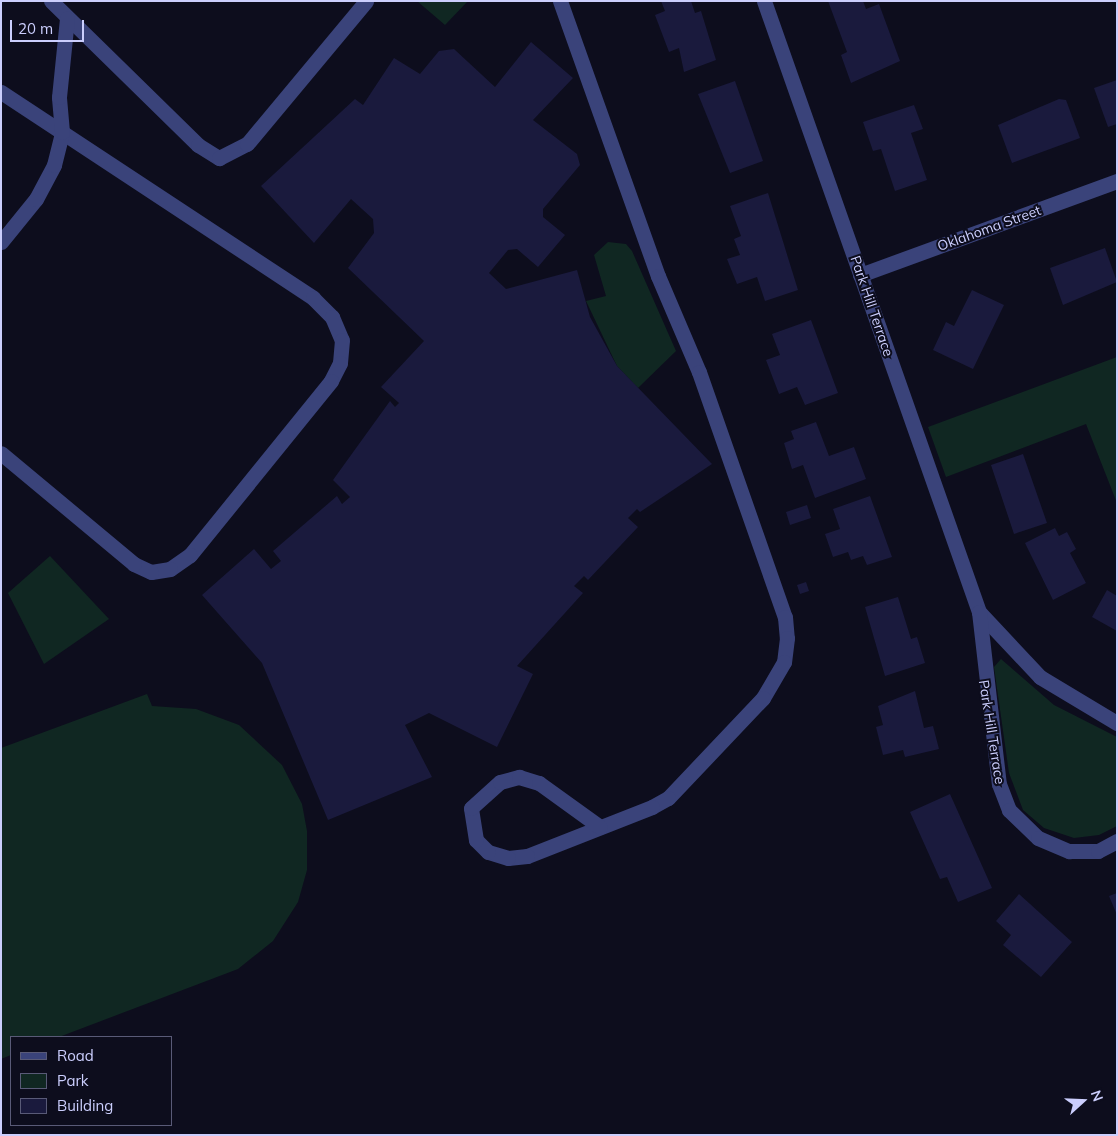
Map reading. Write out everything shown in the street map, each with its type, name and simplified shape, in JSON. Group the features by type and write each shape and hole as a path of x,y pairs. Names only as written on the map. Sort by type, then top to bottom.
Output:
{"street":[{"path":"51,1 198,145 219,158 229,156 247,144 366,1"},
{"path":"560,1 658,276 699,372 785,617 788,638 784,662 763,698 668,798 600,827 527,856 508,858 488,852 476,840 471,808 500,782 519,777 539,783 600,827"},
{"name":"Park Hill Terrace","path":"764,1 979,612 999,784 1009,810 1038,838 1069,851 1098,851 1117,841"},
{"path":"1,242 36,199 54,165 62,132 58,97 67,18"},
{"path":"1,92 313,298 332,317 342,340 340,363 331,381 190,555 170,569 151,572 134,564 1,452"},
{"name":"Oklahoma Street","path":"860,275 1117,181"},
{"name":"Park Hill Terrace","path":"979,612 1040,677 1117,722"}],"green space":[{"path":"417,1 468,1 445,25"},
{"path":"608,242 626,244 632,251 676,351 638,388 617,366 586,301 606,296 594,255"},
{"path":"1117,357 1117,503 1086,424 946,477 928,427"},
{"path":"50,556 109,619 44,664 8,593"},
{"path":"1001,659 1054,705 1117,737 1117,826 1099,835 1074,838 1044,828 1023,810 1009,773 994,667"},
{"path":"147,694 152,706 196,709 239,725 282,765 302,804 307,831 307,870 298,902 273,941 238,969 62,1036 10,1036 10,1055 1,1059 1,748"}],"building":[{"path":"661,1 691,1 695,13 701,11 716,60 684,72 679,48 669,52 655,15 665,11"},
{"path":"828,1 863,1 866,9 879,4 900,61 851,83 841,55 847,52"},
{"path":"531,42 573,78 533,120 577,154 580,165 543,209 543,217 565,235 538,267 517,249 508,250 489,273 506,289 577,270 590,317 617,366 712,464 640,512 637,509 628,518 638,527 588,580 584,576 574,586 583,593 517,666 533,674 497,747 429,713 405,725 432,777 328,820 262,663 202,595 254,549 271,569 281,561 273,551 337,496 342,504 350,497 333,480 390,401 395,407 399,403 381,387 424,341 348,268 374,233 373,219 351,199 314,243 261,186 355,99 363,105 394,58 420,74 439,51 454,49 495,87"},
{"path":"1117,80 1117,124 1108,127 1094,88"},
{"path":"735,81 763,161 730,173 698,94"},
{"path":"1059,99 1066,100 1080,138 1012,163 998,125"},
{"path":"914,105 923,129 911,133 927,180 895,191 881,149 873,151 863,122"},
{"path":"768,193 798,290 765,301 757,277 737,284 727,259 740,255 734,239 741,236 730,206"},
{"path":"1105,248 1117,282 1063,305 1050,268"},
{"path":"972,290 1004,305 973,369 933,350 946,322 954,326"},
{"path":"811,320 838,393 805,405 797,387 779,394 766,360 780,355 772,334"},
{"path":"816,422 829,456 854,447 866,479 815,498 803,465 792,469 784,443 794,439 791,431"},
{"path":"1023,454 1047,523 1014,534 991,465"},
{"path":"870,496 892,557 867,565 863,556 851,560 848,552 833,557 825,534 840,529 833,509"},
{"path":"807,505 811,518 790,525 786,512"},
{"path":"1055,528 1059,536 1067,532 1076,549 1070,553 1086,583 1053,600 1025,543"},
{"path":"806,582 809,591 800,594 797,585"},
{"path":"1107,590 1117,596 1117,631 1092,617"},
{"path":"898,597 911,639 917,637 925,663 885,676 865,607"},
{"path":"915,691 924,728 933,726 939,749 905,757 903,750 883,755 876,727 883,725 878,706"},
{"path":"950,794 992,888 958,902 947,877 940,879 910,812"},
{"path":"1117,893 1117,915 1109,896"},
{"path":"1019,894 1072,942 1041,977 1003,945 1011,935 996,921"}]}
